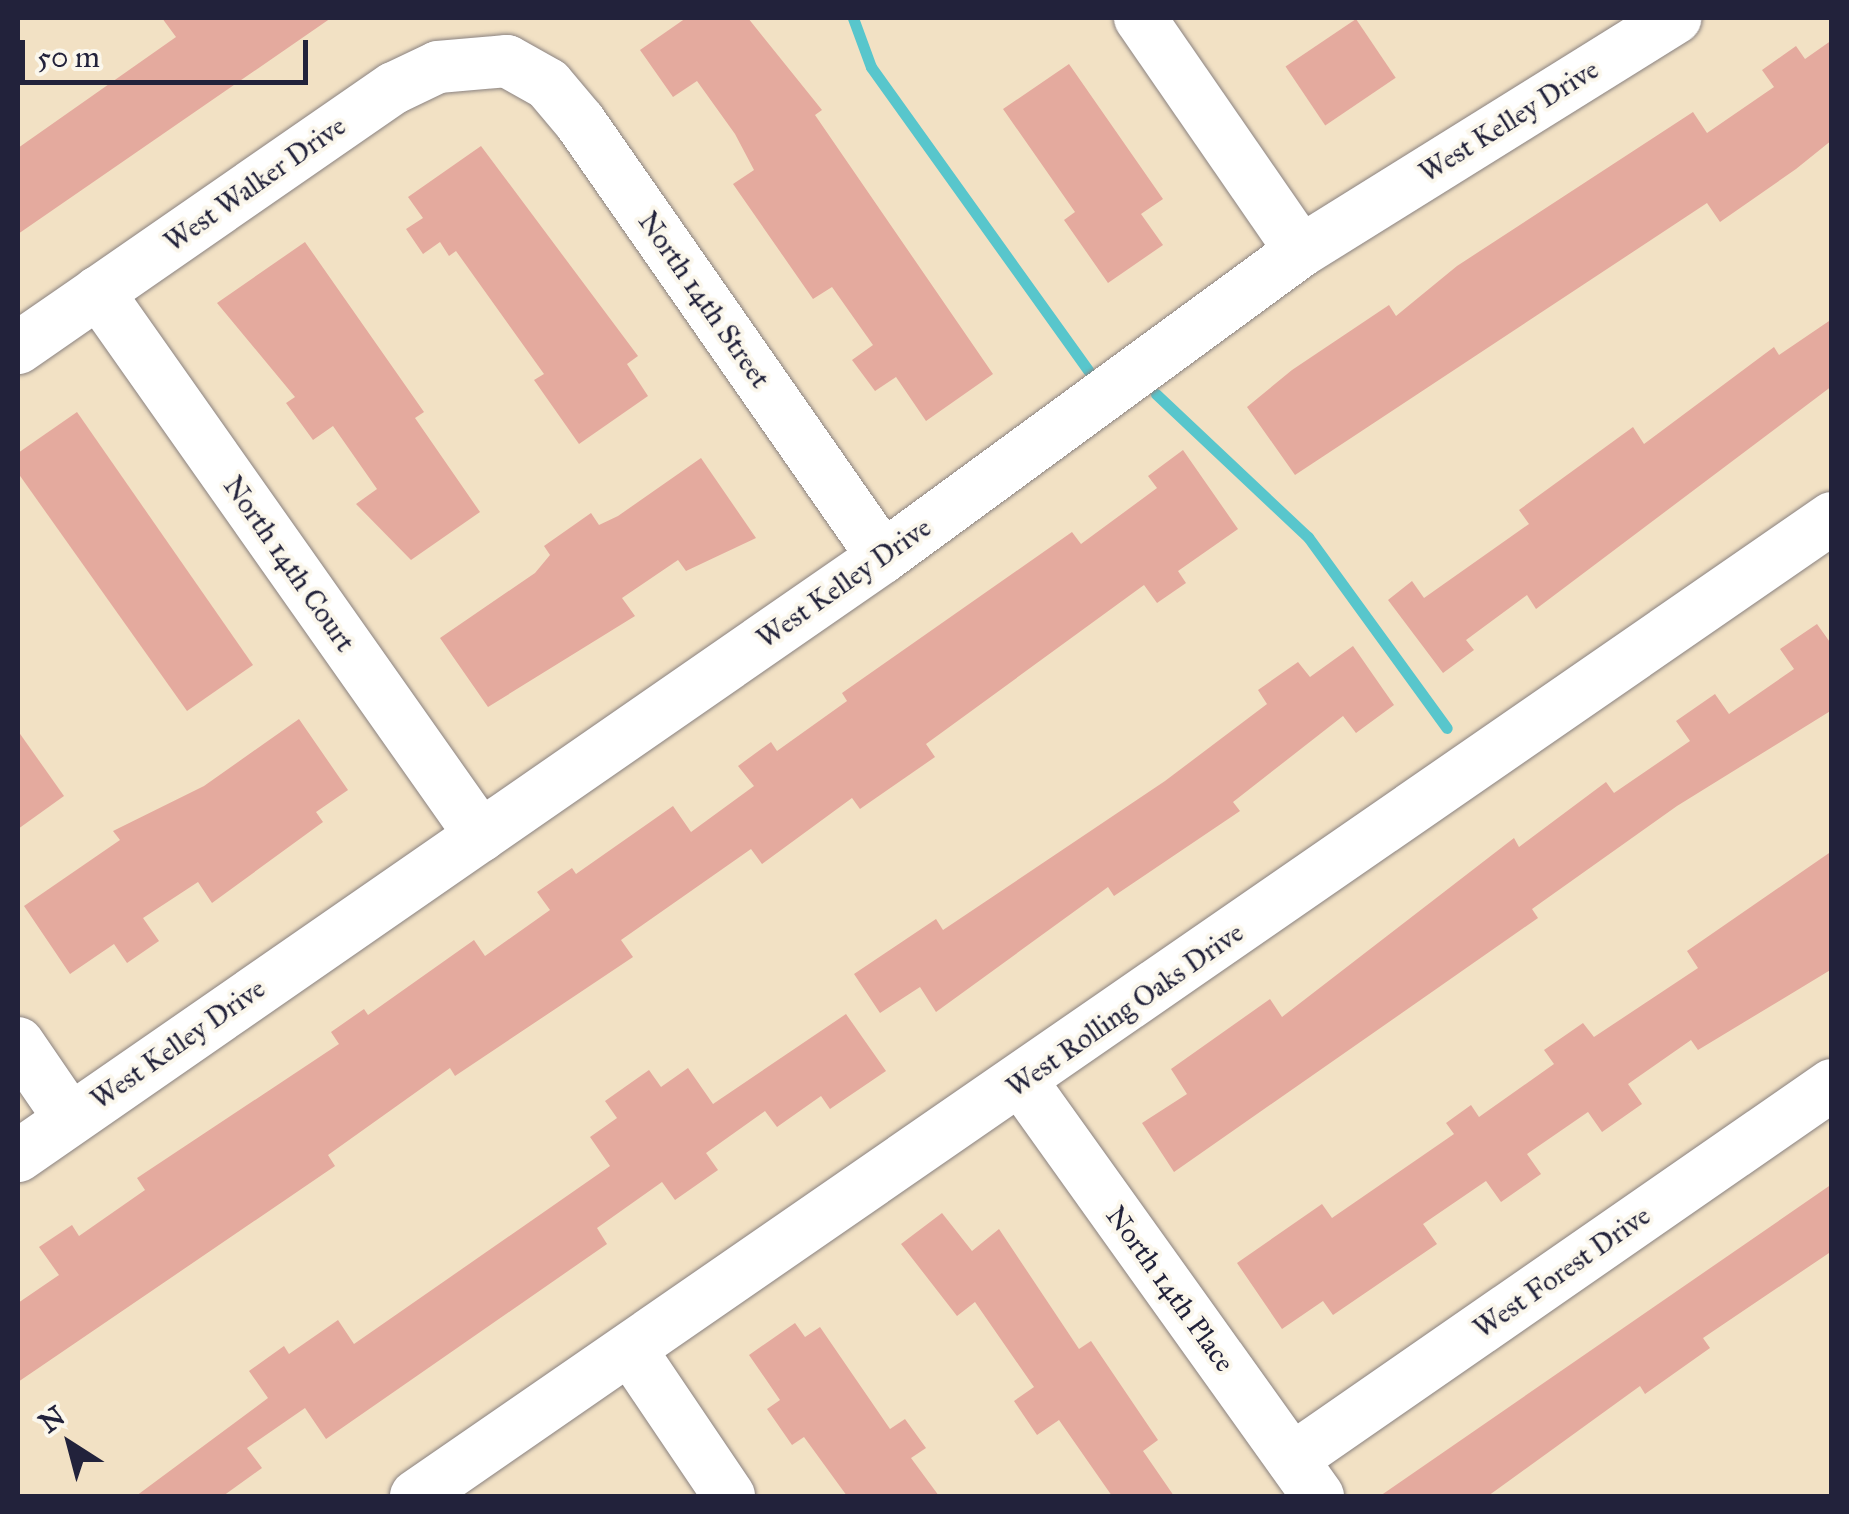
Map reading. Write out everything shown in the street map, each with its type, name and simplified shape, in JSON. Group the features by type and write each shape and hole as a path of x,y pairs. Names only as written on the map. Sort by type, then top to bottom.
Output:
{"street":[{"path":"1140,18 1301,251"},
{"name":"West Kelley Drive","path":"18,1156 884,557 1301,251 1675,18"},
{"name":"West Walker Drive","path":"18,348 405,81 438,67 508,61"},
{"name":"North 14th Street","path":"508,61 548,84 580,122 884,557"},
{"name":"North 14th Court","path":"98,292 480,836"},
{"name":"West Rolling Oaks Drive","path":"416,1496 1022,1082 1832,518"},
{"path":"18,1043 70,1119"},
{"name":"North 14th Place","path":"1022,1082 1305,1478"},
{"name":"West Forest Drive","path":"1305,1478 1832,1085"},
{"path":"630,1349 729,1496"}],"building":[{"path":"162,18 331,18 18,234 18,148 176,37"},
{"path":"686,18 748,18 822,110 815,115 993,374 926,421 896,377 875,391 852,360 873,345 832,287 813,299 733,184 754,170 735,134 697,81 673,97 640,50"},
{"path":"1356,19 1396,78 1325,125 1286,67"},
{"path":"1832,40 1832,140 1720,222 1707,203 1295,475 1247,407 1292,370 1389,305 1396,316 1457,266 1693,112 1707,133 1774,87 1762,70 1796,46 1805,59"},
{"path":"1069,64 1163,199 1141,214 1163,245 1108,283 1064,220 1075,212 1003,109"},
{"path":"481,146 638,356 627,364 648,396 579,444 534,380 544,374 456,251 449,256 440,242 423,254 406,229 423,218 408,197"},
{"path":"305,242 424,412 415,418 480,512 411,560 356,504 377,489 333,426 313,440 286,403 295,397 217,303"},
{"path":"1832,319 1832,386 1536,609 1527,595 1466,640 1474,650 1443,673 1388,600 1412,581 1424,598 1529,524 1519,510 1633,427 1644,444 1774,347 1779,355"},
{"path":"77,412 253,665 187,711 18,473 18,453"},
{"path":"1183,450 1238,529 1178,571 1186,583 1157,603 1144,585 926,744 935,757 860,809 852,798 762,864 751,849 621,940 633,957 455,1076 450,1068 328,1155 335,1166 18,1382 18,1303 59,1275 39,1247 72,1225 79,1236 145,1190 137,1178 339,1044 331,1032 364,1009 368,1015 474,940 485,956 550,910 537,892 572,868 576,874 673,806 691,832 754,786 738,766 771,742 777,751 847,701 842,693 1072,532 1081,544 1157,488 1148,476"},
{"path":"701,458 756,538 686,571 678,560 622,598 635,616 488,707 440,638 535,573 550,555 544,546 591,513 599,525 618,516"},
{"path":"1817,624 1832,645 1832,710 1677,806 1532,909 1538,918 1174,1172 1142,1123 1187,1094 1171,1069 1270,999 1282,1017 1514,838 1519,847 1606,782 1614,793 1690,741 1676,721 1715,694 1729,714 1794,669 1780,649"},
{"path":"1353,646 1394,705 1356,733 1343,716 1233,802 1240,811 1114,896 1108,887 936,1012 920,987 880,1013 854,974 936,919 943,930 1165,781 1267,704 1258,690 1298,662 1310,677"},
{"path":"299,719 348,790 316,812 323,822 212,903 198,882 143,918 159,941 127,963 114,944 70,974 24,906 120,840 113,831 204,786"},
{"path":"18,731 64,796 18,829"},
{"path":"1832,851 1832,969 1698,1050 1691,1040 1628,1084 1642,1104 1602,1132 1588,1112 1527,1154 1541,1174 1501,1202 1486,1181 1423,1224 1437,1244 1333,1315 1323,1301 1282,1329 1237,1263 1322,1204 1332,1218 1454,1134 1446,1123 1471,1105 1479,1117 1554,1064 1544,1050 1583,1023 1594,1037 1698,968 1687,951"},
{"path":"846,1014 886,1071 830,1109 821,1096 777,1127 765,1111 706,1153 718,1170 675,1200 662,1182 597,1228 607,1244 326,1439 305,1408 247,1448 262,1468 223,1496 136,1496 268,1398 249,1371 284,1346 289,1354 338,1320 354,1344 610,1166 590,1137 617,1118 605,1101 649,1070 661,1087 688,1068 713,1104"},
{"path":"1832,1184 1832,1251 1703,1338 1710,1348 1645,1394 1640,1386 1488,1496 1380,1496"},
{"path":"942,1213 972,1251 999,1229 1079,1349 1091,1341 1158,1440 1143,1451 1174,1496 1112,1496 1059,1420 1037,1435 1014,1401 1034,1387 975,1302 957,1316 901,1244"},
{"path":"795,1323 805,1337 820,1327 890,1429 905,1419 926,1448 911,1458 939,1496 847,1496 804,1437 792,1445 767,1409 780,1400 749,1355"}],"waterway":[{"path":"853,18 871,67 1088,370"},
{"path":"1156,394 1308,537 1447,728"}]}
